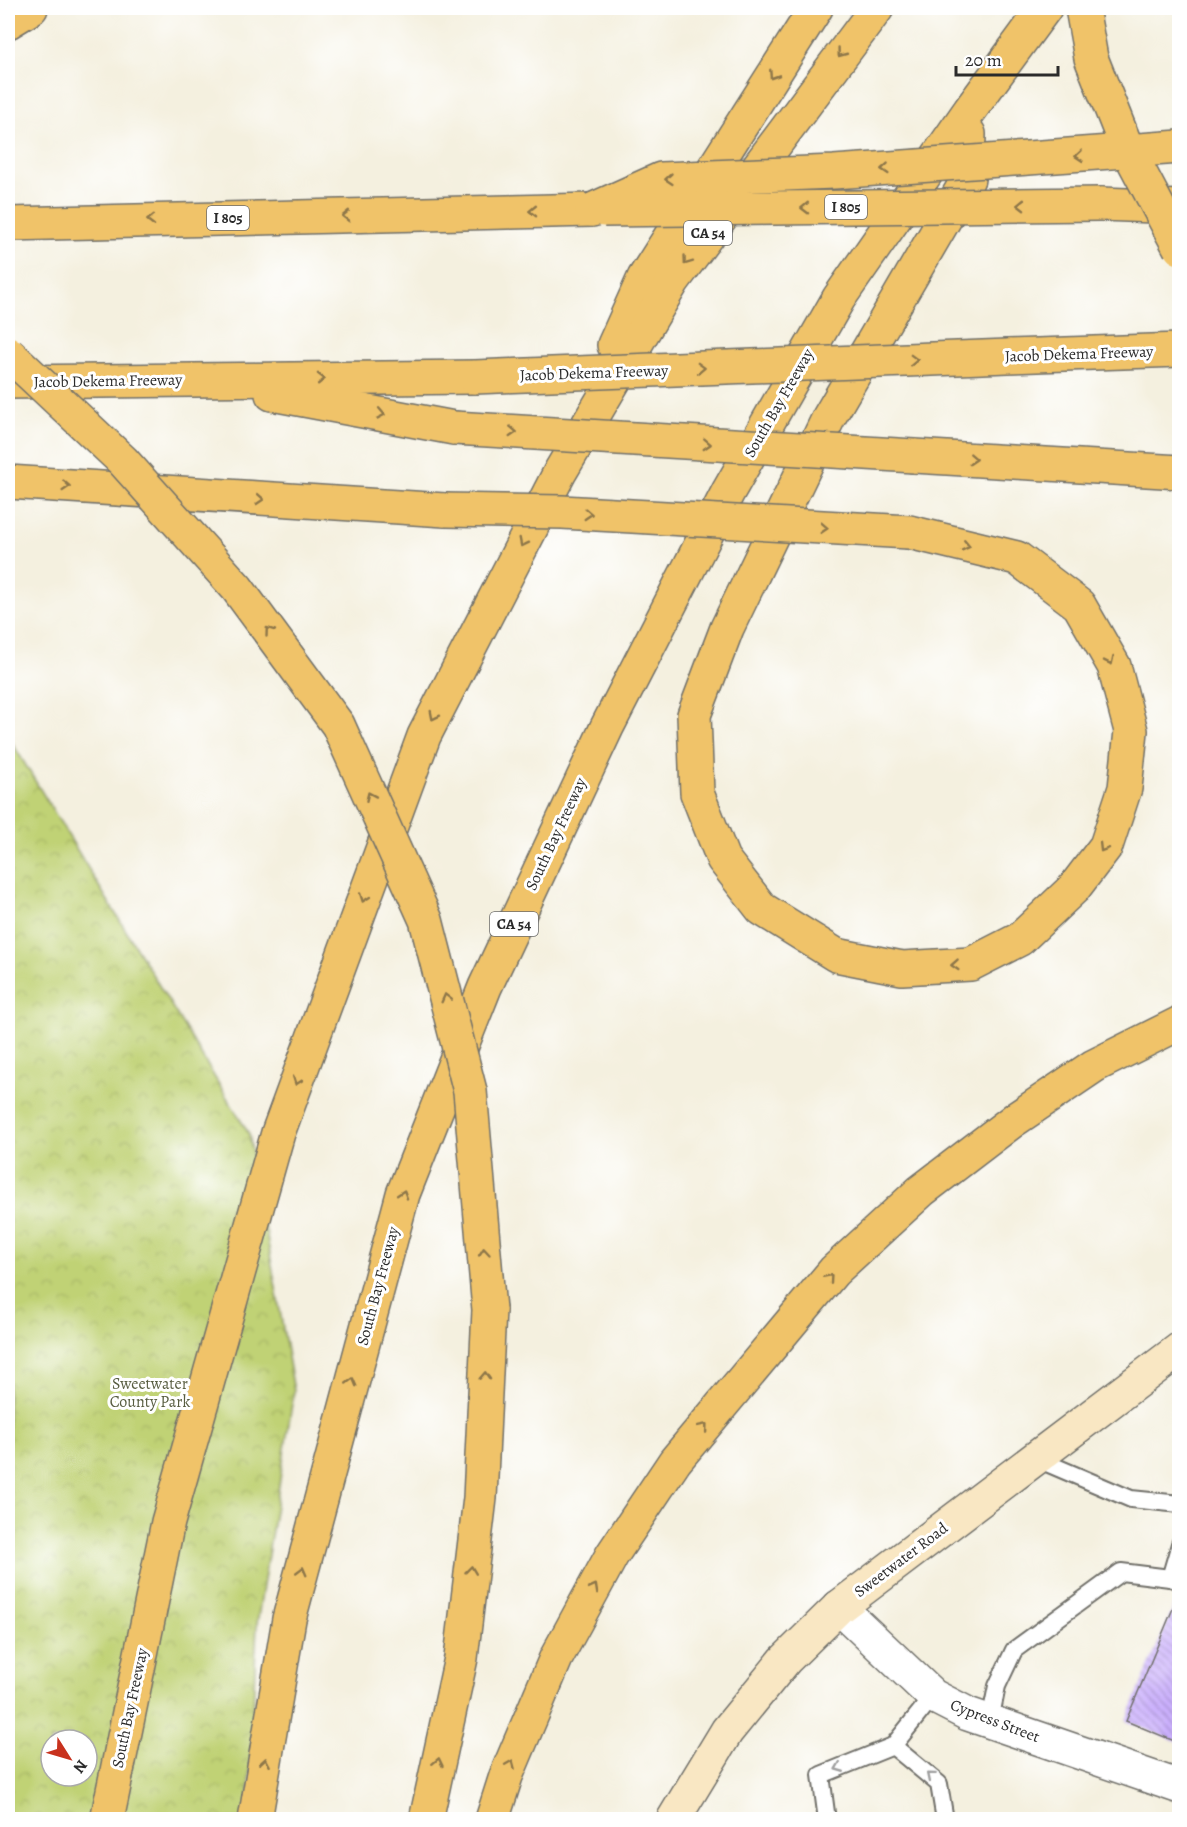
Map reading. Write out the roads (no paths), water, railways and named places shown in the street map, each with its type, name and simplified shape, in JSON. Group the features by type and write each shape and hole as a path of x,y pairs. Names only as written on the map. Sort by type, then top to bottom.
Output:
{"highway":[{"path":"8,22 31,8"},
{"path":"560,472 644,278 816,8"},
{"name":"South Bay Freeway","path":"107,1820 168,1522 278,1133 424,736 560,472 673,281 877,8"},
{"name":"South Bay Freeway","path":"255,1820 289,1619 399,1206 485,987 607,728 728,492 838,298 1045,8"},
{"path":"1082,8 1091,58 1126,146 1179,248"},
{"path":"8,482 446,510 562,512 909,532 1017,558 1079,604 1114,666 1131,731 1125,788 1106,846 1074,888 1020,939 971,964 902,968 836,954 762,909 723,860 697,793 694,715 727,628 829,417 968,179 970,110"},
{"path":"592,210 662,179 834,172 1179,147"},
{"name":"I 805","path":"8,224 592,210 1101,204 1179,207"},
{"name":"Jacob Dekema Freeway","path":"8,382 475,377 1179,350"},
{"path":"8,353 123,461 237,588 338,725 426,920 470,1091 489,1310 480,1498 462,1647 426,1820"},
{"path":"200,380 454,428 1179,472"},
{"path":"492,1820 506,1776 556,1658 612,1555 675,1461 834,1272 921,1191 1014,1119 1094,1066 1179,1023"}],"main road":[{"name":"Sweetwater Road","path":"673,1820 733,1724 785,1660 839,1607 1179,1349"}],"street":[{"name":"Cypress Street","path":"839,1607 933,1696 968,1714 1179,1787"}],"lane":[{"path":"1035,1458 1131,1499 1179,1504"},
{"path":"990,1721 997,1686 1014,1650 1121,1572 1175,1580 1179,1544"},
{"path":"827,1820 821,1775 893,1746 933,1696"},
{"path":"893,1746 939,1784 945,1820"}],"park label":[{"name":"Sweetwater County Park","path":"150,1393"}]}
